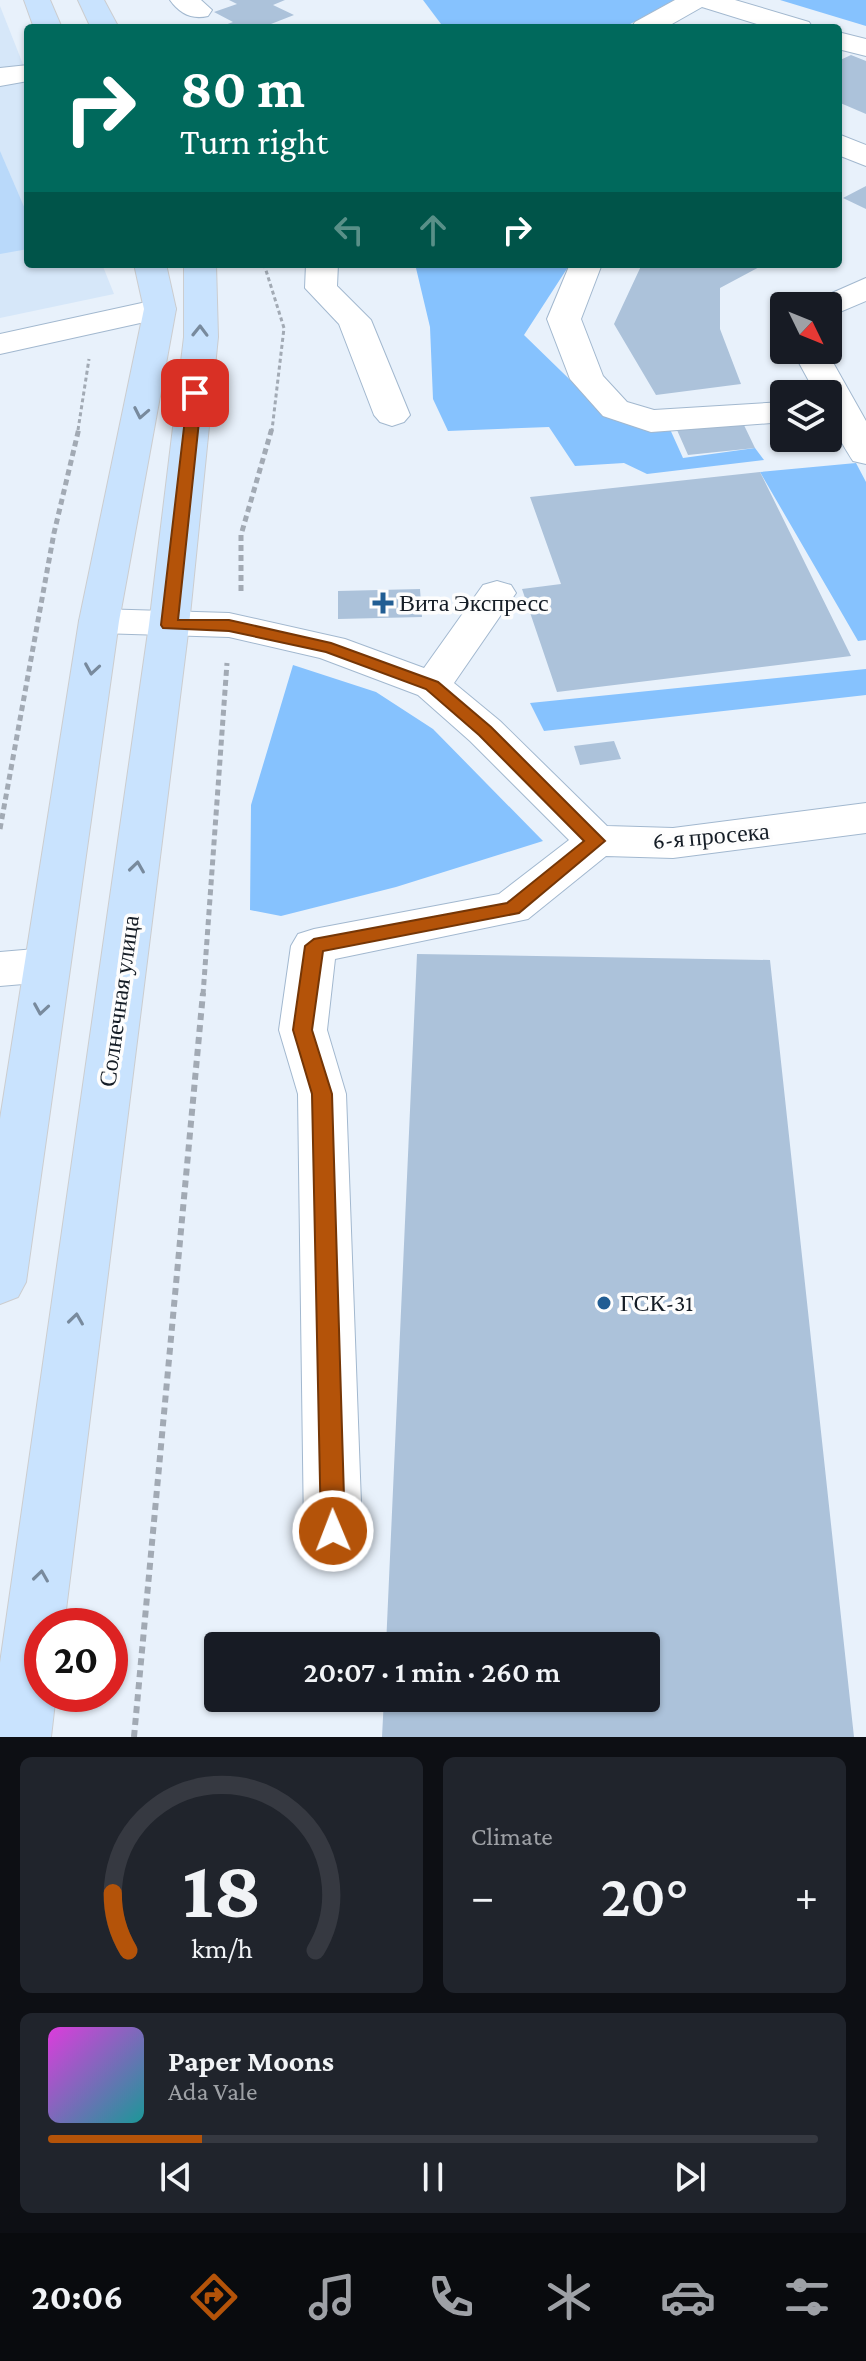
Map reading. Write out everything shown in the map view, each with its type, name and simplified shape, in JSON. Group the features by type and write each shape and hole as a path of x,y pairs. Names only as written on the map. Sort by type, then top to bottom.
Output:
{"main road":[{"path":"37,0 46,24"},
{"path":"92,0 103,24"},
{"path":"0,1282 99,621 160,309 151,268"},
{"name":"Солнечная улица","path":"20,1737 169,625 201,337 200,268"}],"street":[{"path":"652,24 695,0"},
{"path":"706,0 786,24"},
{"path":"842,41 866,48"},
{"path":"0,77 24,74"},
{"path":"842,145 866,157"},
{"path":"322,268 321,288 354,320 392,415"},
{"path":"584,268 564,319 587,379 615,409 651,421 770,413"},
{"path":"842,300 866,288"},
{"path":"0,344 160,309"},
{"path":"842,418 866,453"},
{"path":"432,686 497,593"},
{"path":"99,621 229,625 331,648 432,686 485,731 596,841 512,908 314,946 303,1030 322,1094 333,1531"},
{"name":"6-я просека","path":"596,841 673,843 866,818"},
{"path":"0,969 47,965"}],"path":[{"path":"134,1737 200,1031 229,625 243,582 241,535 272,430 284,328 265,268"},
{"path":"0,829 54,533 77,439 91,349 104,321"}],"shaded area":[{"path":"423,0 674,0 630,24 441,24"},
{"path":"780,0 866,0 866,26"},
{"path":"0,6 24,67 24,268 104,268 114,294 0,318"},
{"path":"0,151 24,207 24,250 0,254"},
{"path":"416,268 567,268 524,335 598,407 669,427 683,458 755,448 764,460 647,474 624,463 575,466 549,427 448,431 433,399 430,327"},
{"path":"856,463 866,482 866,640 858,641 760,472"},
{"path":"293,665 376,692 433,729 543,841 396,887 281,916 250,910 251,805"},
{"path":"866,669 866,695 544,731 530,703"}],"building":[{"path":"229,0 285,0 273,5 294,15 271,24 228,24 233,22 214,12 237,4"},
{"path":"851,55 866,61 866,114 842,104 842,59"},
{"path":"866,186 866,209 843,198"},
{"path":"640,268 758,268 720,288 720,329 741,384 656,395 614,324"},
{"path":"743,423 755,448 688,455 677,430"},
{"path":"760,472 851,656 557,692 522,589 561,584 530,497"},
{"path":"420,589 422,617 338,619 338,591"},
{"path":"614,741 621,759 580,765 574,746"},
{"name":"ГСК-31","path":"417,954 770,960 854,1737 382,1737 383,1712 660,1712 660,1632 387,1632"}],"place":[{"name":"Вита Экспресс","path":"383,603"},
{"name":"ГСК-31","path":"604,1303"}],"route":[{"path":"195,393 169,625 229,625 331,648 432,686 485,731 596,841 512,908 314,946 303,1030 322,1094 333,1531"}]}
